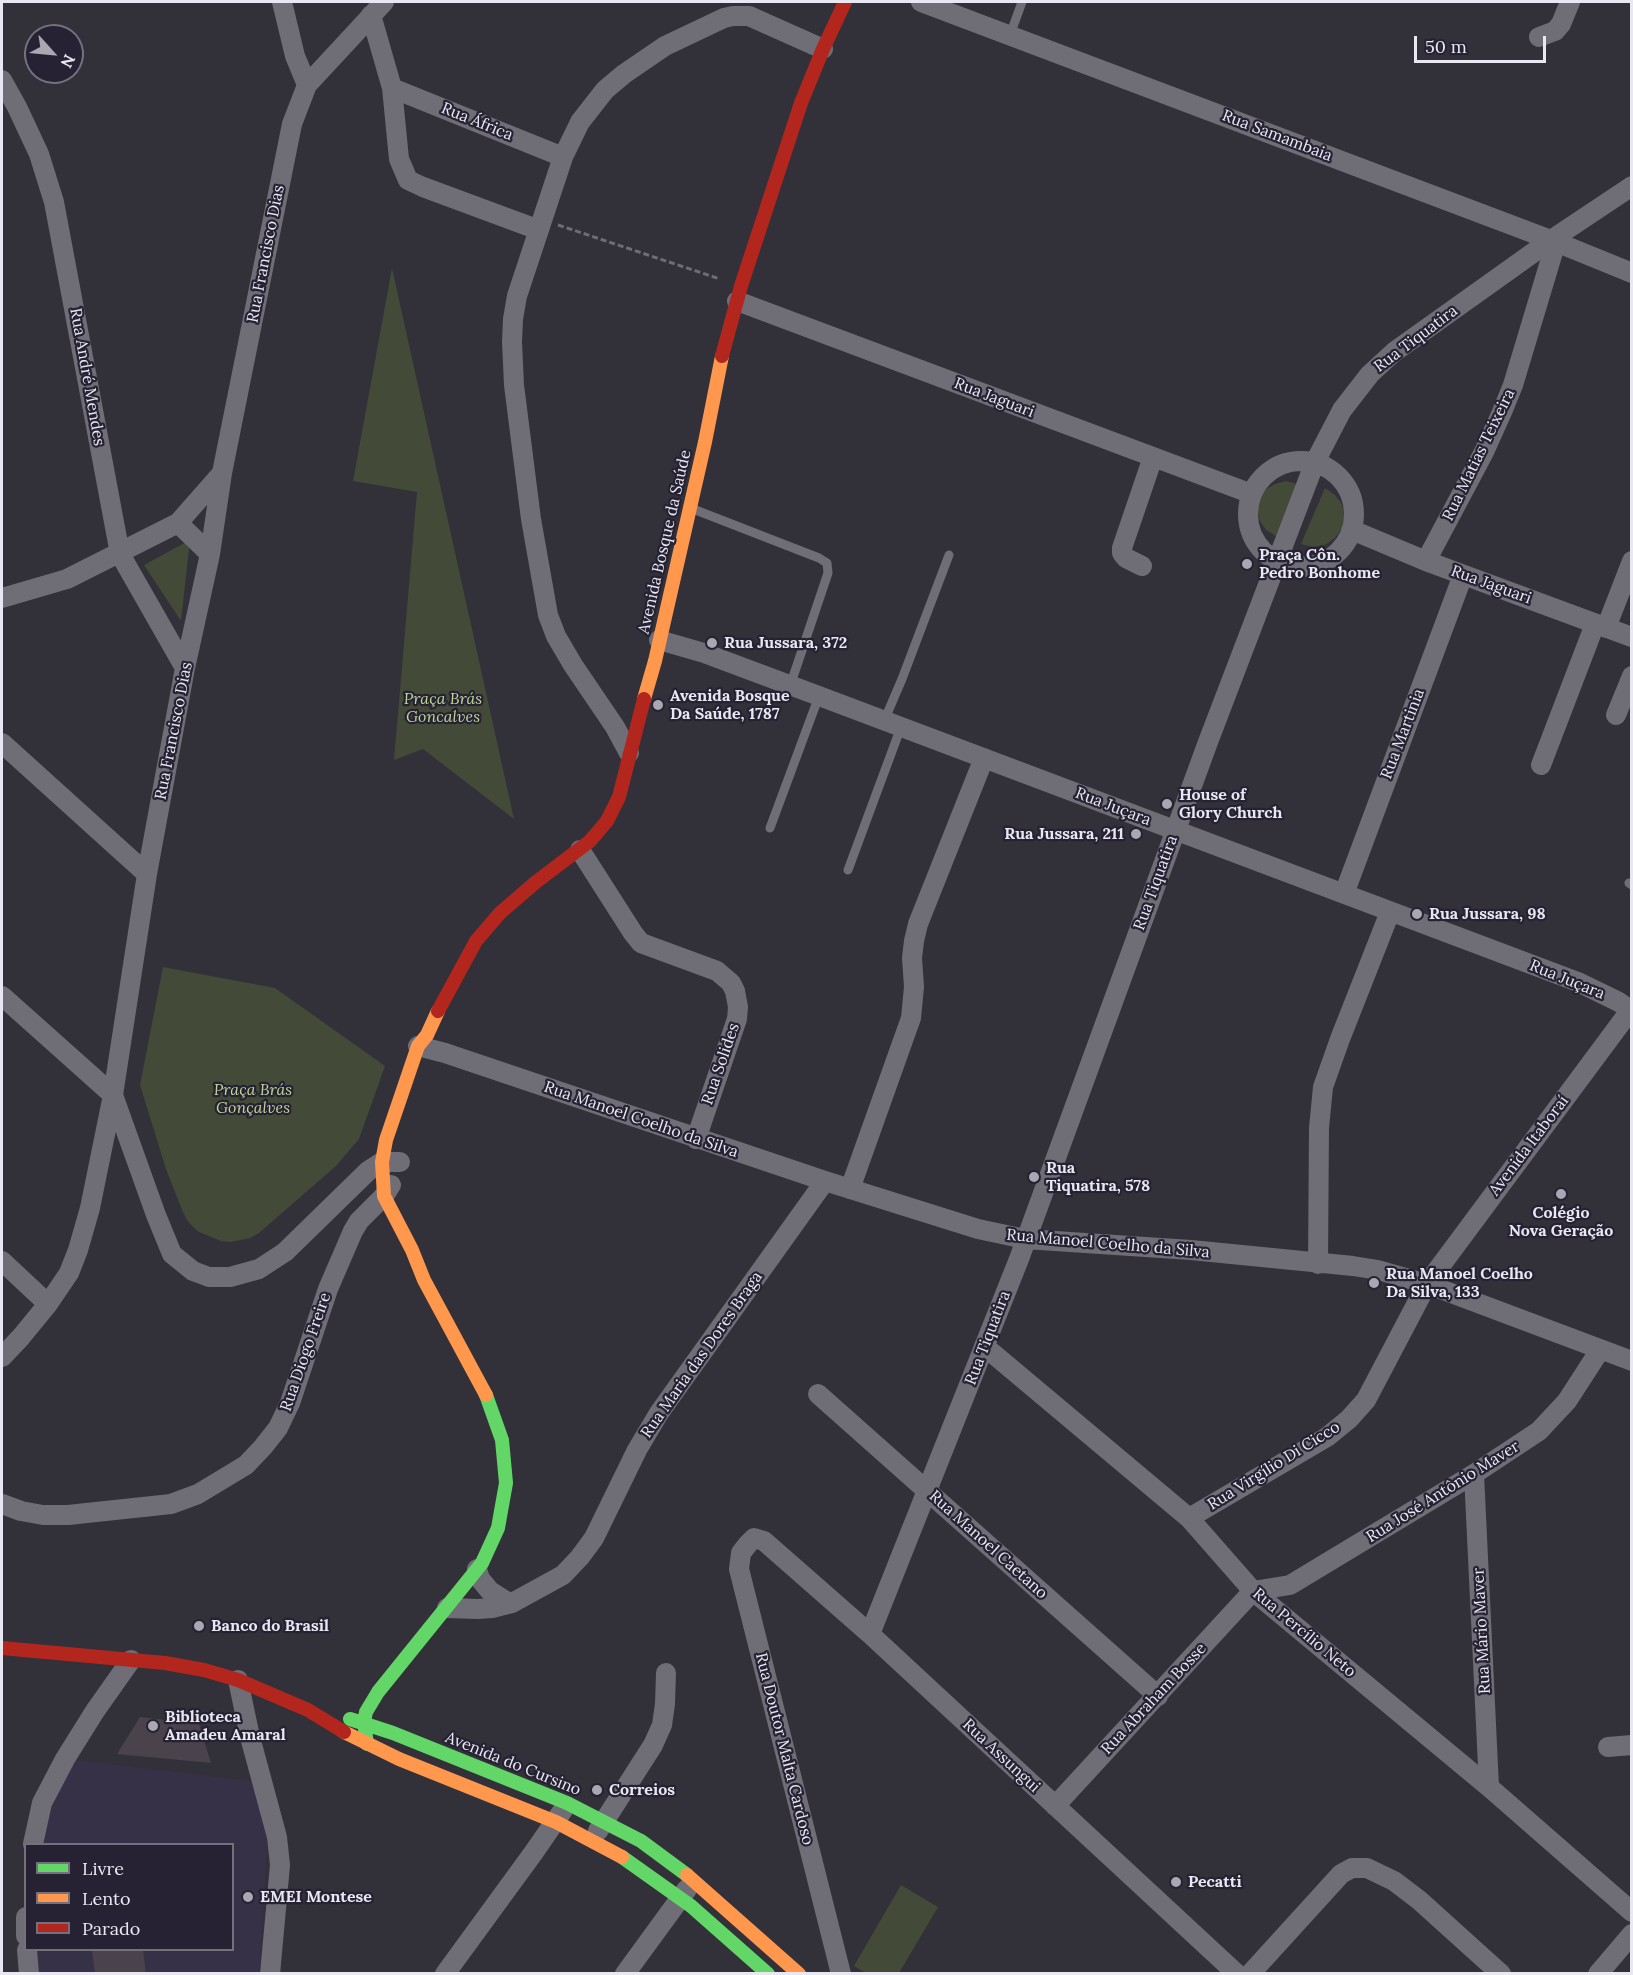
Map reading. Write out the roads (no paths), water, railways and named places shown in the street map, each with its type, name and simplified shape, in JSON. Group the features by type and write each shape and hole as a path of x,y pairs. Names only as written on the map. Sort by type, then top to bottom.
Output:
{"street":[{"path":"282,2 295,56 307,85 378,8"},
{"name":"Avenida Bosque da Saúde","path":"396,1161 386,1140 441,1003 476,941 500,913 590,841 607,821 619,797 690,508 721,361 742,297 778,168 801,103 845,2"},
{"name":"Rua Samambaia","path":"921,2 1632,273"},
{"path":"1539,37 1555,31 1570,2"},
{"path":"378,8 392,88 399,159 405,176 408,180 423,187 540,225"},
{"path":"629,753 615,727 573,665 556,636 548,615 531,519 513,386 513,319 517,296 563,157 580,122 605,90 624,74 665,46 724,18 749,16 823,49"},
{"name":"Rua André Mendes","path":"2,80 39,154 54,202 120,554 185,668"},
{"name":"Rua Francisco Dias","path":"2,1358 48,1304 69,1273 78,1250 92,1198 113,1095 147,874 185,668 210,554 222,473 292,124 307,85"},
{"name":"Rua África","path":"392,88 563,157"},
{"name":"Rua Tiquatira","path":"870,1634 1019,1259 1276,562 1315,462 1342,410 1370,374 1394,352 1632,186"},
{"name":"Rua Matias Teixeira","path":"1426,561 1484,452 1509,394 1553,241"},
{"name":"Rua Jaguari","path":"742,297 1153,458 1252,494"},
{"path":"1142,566 1126,558 1122,553 1122,548 1153,458"},
{"path":"1296,461 1315,462 1334,472 1348,489 1354,510 1352,530 1339,551 1320,564 1298,568 1276,562 1263,553 1251,536 1248,515 1252,494 1262,478 1277,466 1296,461"},
{"path":"2,598 68,579 178,523 222,473"},
{"path":"178,523 210,554"},
{"name":"Rua Jaguari","path":"1352,530 1426,561 1632,637"},
{"path":"1541,765 1601,626 1632,561"},
{"name":"Rua Martinia","path":"1344,894 1463,575"},
{"name":"Rua Juçara","path":"659,640 704,653 1578,982 1631,1009"},
{"path":"1616,715 1632,676"},
{"path":"2,743 147,874"},
{"path":"849,1189 910,1018 914,987 912,958 918,924 984,758"},
{"name":"Rua Solides","path":"580,850 641,942 717,971 731,983 735,991 738,1007 737,1020 696,1139"},
{"path":"1318,1264 1319,1128 1323,1087 1390,912"},
{"path":"2,996 113,1095 172,1254 193,1271 209,1277 230,1277 259,1269 285,1252 368,1171 396,1161"},
{"name":"Avenida Itaboraí","path":"1427,1284 1631,1009"},
{"name":"Avenida Bosque da Saúde","path":"418,1089 424,1043"},
{"name":"Rua Manoel Coelho da Silva","path":"424,1043 446,1053 696,1139 978,1229 1025,1239 1191,1250 1378,1270 1427,1284 1632,1361"},
{"name":"Rua Diogo Freire","path":"2,1504 21,1511 43,1515 68,1515 171,1504 198,1494 228,1478 246,1465 278,1428 290,1404 328,1290 359,1221 396,1198 396,1161"},
{"name":"Rua Maria das Dores Braga","path":"447,1608 492,1608 512,1603 563,1575 580,1557 594,1538 636,1450 659,1413 825,1181"},
{"path":"368,1744 364,1722 366,1713 385,1695 394,1671 482,1563 498,1528 506,1483 502,1440 485,1391 427,1286 412,1250 396,1198"},
{"path":"396,1198 412,1250"},
{"path":"324,1214 339,1222 343,1227 347,1245"},
{"path":"2,1261 48,1304"},
{"name":"Rua Virgílio Di Cicco","path":"1189,1518 1327,1437 1349,1419 1366,1400 1427,1284"},
{"name":"Rua Percílio Neto","path":"984,1346 1189,1518 1253,1591 1489,1787 1632,1912"},
{"name":"Rua José Antônio Maver","path":"1253,1591 1290,1585 1474,1474 1539,1431 1568,1401 1600,1350"},
{"name":"Rua Manoel Caetano","path":"818,1394 1158,1696"},
{"name":"Rua Mário Maver","path":"1474,1474 1489,1787"},
{"name":"Rua Doutor Malta Cardoso","path":"764,1540 754,1538 748,1544 741,1553 739,1569 841,1974"},
{"name":"Rua Assungui","path":"764,1540 870,1634 1237,1974"},
{"path":"477,1569 480,1579 490,1591 512,1603"},
{"name":"Rua Abraham Bosse","path":"1055,1806 1253,1591"},
{"name":"Avenida do Cursino","path":"2,1648 131,1660 204,1670 238,1680 308,1710 330,1725 399,1759 556,1822 629,1861 680,1898 768,1974"},
{"path":"33,1843 42,1803 65,1759 131,1660"},
{"path":"592,1841 639,1770 662,1725 666,1673"},
{"path":"238,1680 250,1737 271,1812 280,1865 270,1974"},
{"path":"326,1713 350,1710 385,1695"},
{"name":"Avenida do Cursino","path":"308,1710 364,1722 393,1733 567,1803 641,1841 694,1880 799,1974"},
{"path":"390,1715 399,1759"},
{"path":"1608,1747 1632,1745"},
{"path":"445,1974 556,1822 567,1803"},
{"path":"1250,1974 1341,1874 1352,1868 1367,1868 1394,1881 1419,1900 1501,1974"},
{"path":"625,1974 694,1880"},
{"path":"1598,1974 1632,1934"},
{"path":"27,1951 29,1974"}],"lane":[{"path":"1010,35 1022,2"},
{"path":"690,508 827,563 828,573 790,686"},
{"path":"848,870 892,724 902,679 949,555"},
{"path":"770,828 819,696"}],"place":[{"name":"Praça Côn. Pedro Bonhome","path":"1247,564"},
{"name":"Rua Jussara, 372","path":"712,643"},
{"name":"Avenida Bosque Da Saúde, 1787","path":"658,705"},
{"name":"House of Glory Church","path":"1167,804"},
{"name":"Rua Jussara, 211","path":"1136,834"},
{"name":"Rua Jussara, 98","path":"1417,914"},
{"name":"Rua Tiquatira, 578","path":"1034,1177"},
{"name":"Colégio Nova Geração","path":"1561,1194"},
{"name":"Rua Manoel Coelho Da Silva, 133","path":"1374,1283"},
{"name":"Banco do Brasil","path":"199,1626"},
{"name":"Biblioteca Amadeu Amaral","path":"153,1726"},
{"name":"Correios","path":"597,1790"},
{"name":"Pecatti","path":"1176,1882"},
{"name":"EMEI Montese","path":"248,1897"}],"park label":[{"name":"Praça Brás Goncalves","path":"443,708"},
{"name":"Praça Brás Gonçalves","path":"253,1099"}]}
